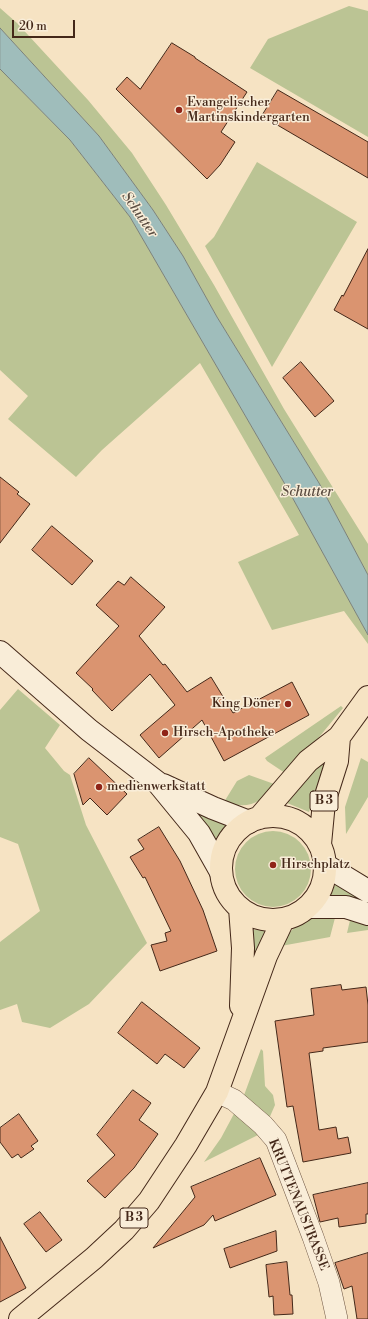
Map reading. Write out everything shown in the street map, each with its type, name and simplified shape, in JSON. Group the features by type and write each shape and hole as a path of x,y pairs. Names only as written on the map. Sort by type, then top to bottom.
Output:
{"main road":[{"path":"283,920 268,920 253,916 240,908 227,892 222,872 222,857 228,843 237,831 254,820 308,760 339,737 365,701"},
{"name":"B 3","path":"20,1319 94,1258 124,1230 149,1201 186,1145 218,1092 266,956 283,920 297,915 309,907 319,894 325,879 325,865 320,844 322,811 327,788 337,761 339,737"},
{"path":"254,820 276,816 294,820 309,830 320,844"},
{"name":"B 3","path":"239,1031 243,948 240,908"}],"street":[{"path":"0,652 89,730 158,783 213,808 254,820"},
{"path":"158,783 199,833 222,872"},
{"path":"325,865 368,891"},
{"path":"309,907 346,907 368,914"},
{"name":"KRUTTENAUSTRASSE","path":"218,1092 234,1100 263,1125 276,1140 329,1283 337,1319"}],"green space":[{"path":"349,6 368,11 368,137 250,68 268,39"},
{"path":"0,8 17,23 88,100 132,153 166,205 214,285 284,409 368,544 368,575 319,483 217,317 183,256 153,210 99,136 0,28"},
{"path":"0,69 70,140 130,217 286,486 368,635 368,644 344,611 272,630 238,562 299,535 200,363 102,450 76,477 8,419 28,396 0,370"},
{"path":"257,162 357,222 272,367 205,246 214,237"},
{"path":"18,689 60,725 45,748 64,771 70,775 86,825 147,943 89,1004 50,1028 22,1022 17,1004 0,1010 0,942 40,911 18,844 0,837 0,710"},
{"path":"341,706 343,708 288,775 267,761 265,758"},
{"path":"329,752 309,812 287,803"},
{"path":"361,758 368,762 368,797 346,834 345,807"},
{"path":"249,775 277,785 265,796 254,803 240,805 224,802 237,781"},
{"path":"190,807 229,822 215,839"},
{"path":"266,831 280,831 294,837 305,848 311,862 311,876 308,884 300,896 294,901 280,907 266,907 252,901 241,890 235,876 235,862 241,848 252,837"},
{"path":"337,879 368,897 368,903 331,895"},
{"path":"336,914 330,937 281,946 292,930 302,922 314,916"},
{"path":"351,916 368,921 368,930 347,933"},
{"path":"250,929 265,931 252,974"},
{"path":"261,1049 263,1051 265,1086 273,1095 275,1105 268,1121 243,1098"},
{"path":"236,1110 260,1134 204,1162 221,1138"}],"water":[{"name":"Schutter","path":"0,28 99,136 153,210 183,256 217,317 319,483 368,575 368,635 286,486 130,217 70,140 0,69"}],"building":[{"path":"172,43 247,92 221,132 235,142 220,165 207,179 116,89 127,77 140,89"},
{"path":"278,90 368,142 368,178 262,116"},
{"path":"368,249 368,329 334,310"},
{"path":"301,362 334,401 315,417 283,378"},
{"path":"0,477 19,492 17,494 30,504 0,543"},
{"path":"52,526 93,561 72,585 32,550"},
{"path":"131,577 165,607 139,636 163,665 165,664 187,692 211,677 233,713 292,682 309,715 224,761 202,720 159,758 140,735 175,705 150,674 112,711 92,690 93,689 76,673 119,626 96,605 118,581 124,585"},
{"name":"medienwerkstatt","path":"89,758 127,794 107,815 90,798 83,805 74,774"},
{"path":"159,827 180,861 203,910 217,951 160,971 151,945 167,941 165,933 171,931 145,877 143,878 130,857 144,849 138,840"},
{"path":"341,985 342,990 366,987 368,1005 368,1042 323,1048 323,1051 309,1053 319,1130 336,1127 338,1139 348,1137 351,1153 303,1162 293,1106 287,1107 275,1021 314,1015 311,989"},
{"path":"142,1002 200,1048 184,1068 165,1054 157,1064 118,1033"},
{"path":"133,1090 151,1103 139,1120 158,1134 134,1168 105,1198 87,1181 115,1155 97,1135"},
{"path":"19,1114 38,1141 31,1146 34,1149 21,1158 18,1154 12,1158 0,1142 0,1128"},
{"path":"260,1158 276,1195 215,1221 213,1215 204,1225 153,1248 195,1197 191,1187"},
{"path":"368,1183 368,1214 366,1214 366,1223 339,1227 338,1218 320,1222 313,1195"},
{"path":"40,1212 62,1240 46,1252 24,1224"},
{"path":"276,1231 277,1251 230,1268 224,1249"},
{"path":"0,1237 26,1288 0,1302"},
{"path":"368,1253 368,1319 357,1319 352,1286 344,1289 335,1263"},
{"path":"287,1262 293,1314 274,1315 273,1296 269,1297 266,1265"}],"place":[{"name":"Evangelischer Martinskindergarten","path":"179,110"},
{"name":"King Döner","path":"288,704"},
{"name":"Hirsch-Apotheke","path":"165,733"},
{"name":"medienwerkstatt","path":"99,787"},
{"name":"Hirschplatz","path":"273,865"}]}
